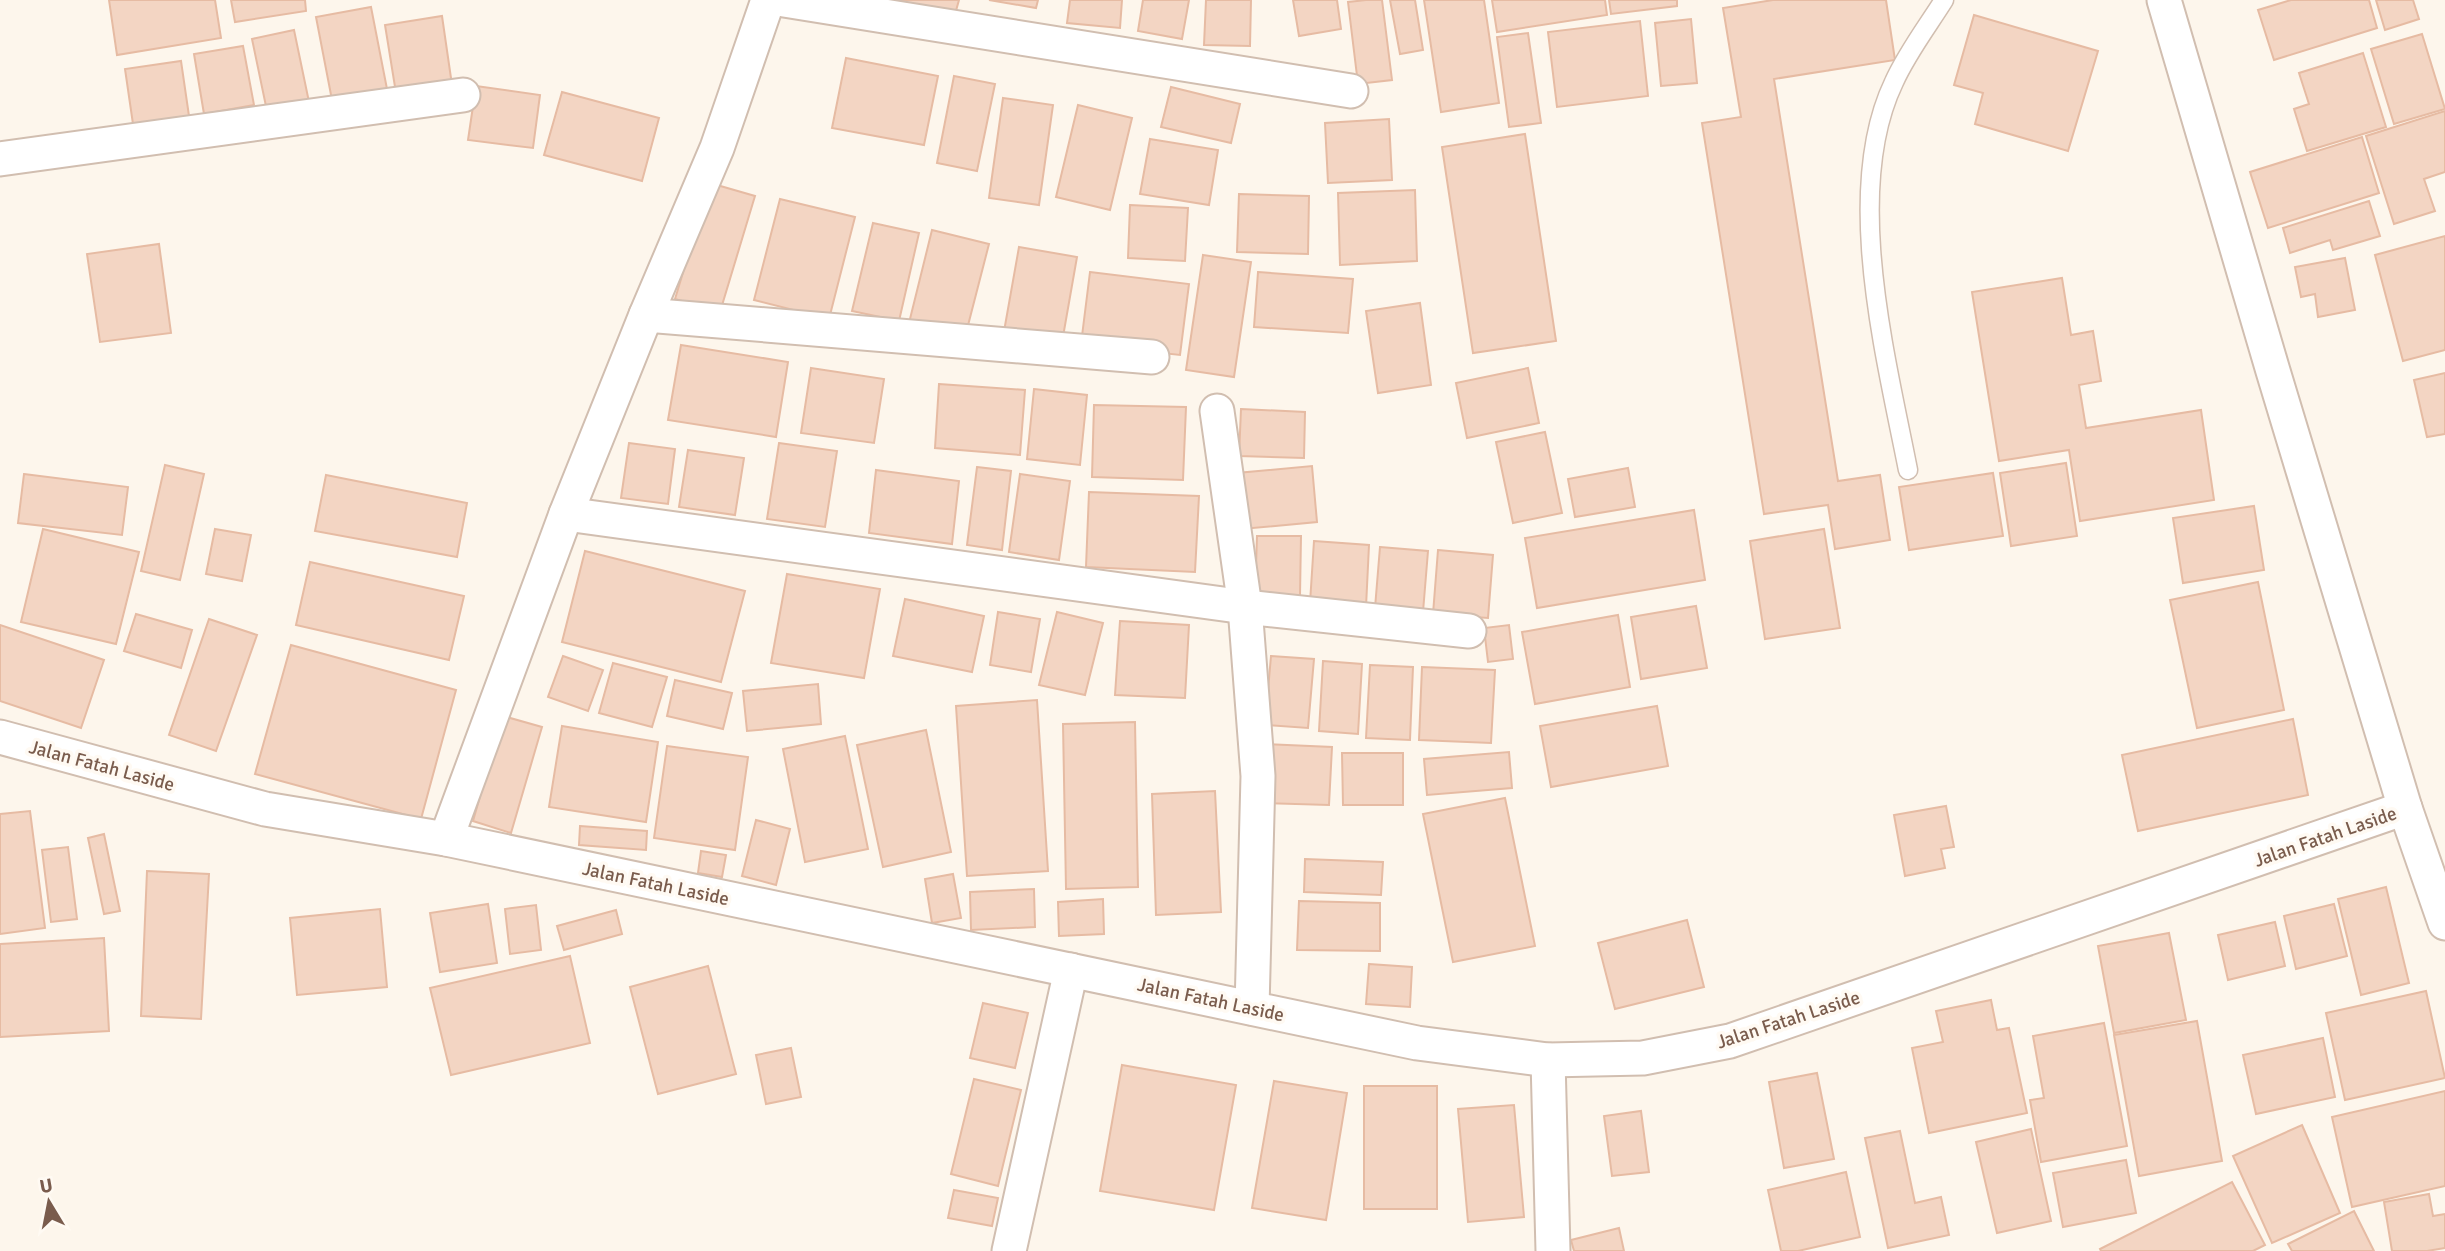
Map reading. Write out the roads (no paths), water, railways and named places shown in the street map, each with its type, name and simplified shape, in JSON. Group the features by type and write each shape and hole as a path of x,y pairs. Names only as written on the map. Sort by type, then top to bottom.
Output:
{"street":[{"path":"446,839 566,514 717,148 768,0"},
{"path":"783,0 1351,91"},
{"path":"2164,0 2405,808 2445,923"},
{"path":"0,159 463,94"},
{"path":"646,315 1152,357"},
{"path":"1217,411 1245,607 1258,776 1252,1008"},
{"path":"566,514 1245,607 1469,631"},
{"name":"Jalan Fatah Laside","path":"0,737 265,809 446,839 1417,1043 1548,1060 1643,1058 1730,1041 2405,808"},
{"path":"1009,1251 1071,970"},
{"path":"1548,1060 1553,1251"}],"lane":[{"path":"1908,470 1888,367 1870,247 1875,140 1893,83 1944,0"}]}
